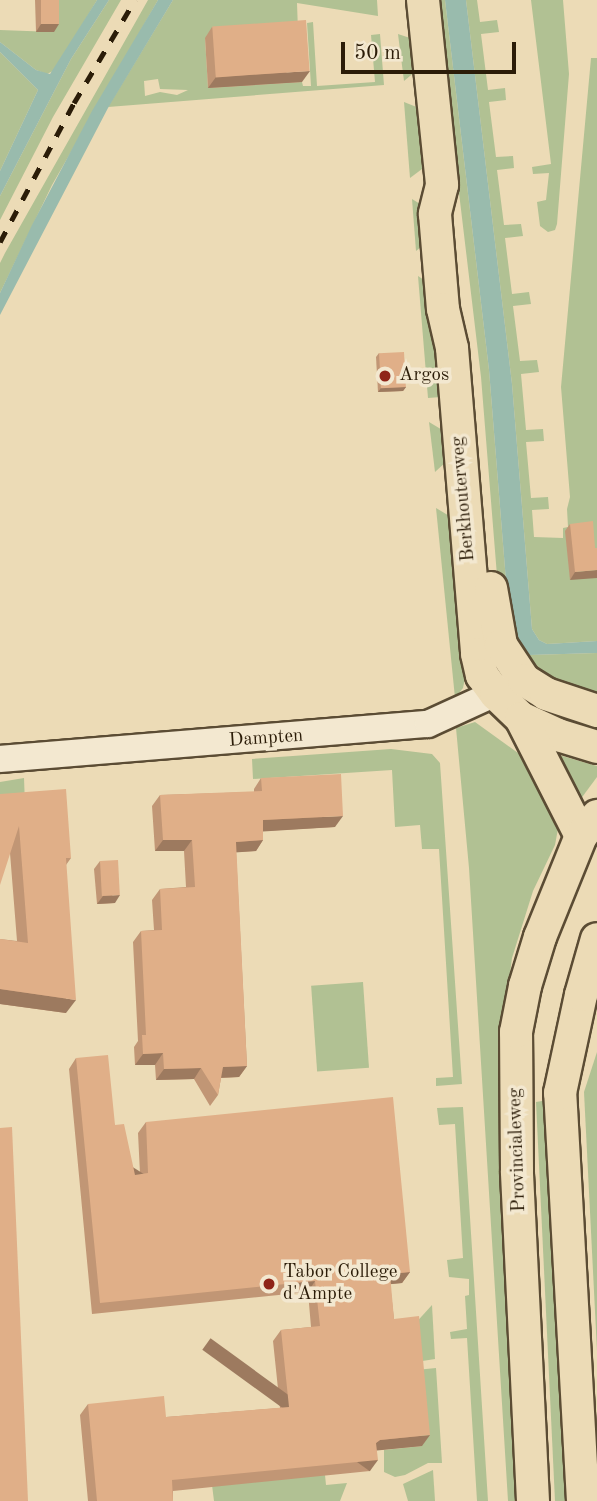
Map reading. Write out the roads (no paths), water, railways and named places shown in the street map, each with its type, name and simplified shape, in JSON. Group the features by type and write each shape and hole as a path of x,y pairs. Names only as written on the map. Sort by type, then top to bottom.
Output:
{"main road":[{"name":"Berkhouterweg","path":"423,0 442,185 455,212 495,624 510,687 521,718 558,735 597,747"},
{"name":"Berkhouterweg","path":"510,687 546,694 597,712"},
{"path":"521,718 589,826"},
{"name":"Provincialeweg","path":"533,1501 517,1171 516,1032 525,986 540,937 589,826"},
{"path":"583,1501 561,1093 581,995 597,939"}],"street":[{"name":"Dampten","path":"0,759 385,730 428,724 510,687"}],"railway":[{"path":"0,242 74,103 135,0"}],"place":[{"name":"Argos","path":"385,376"},
{"name":"Tabor College d'Ampte","path":"269,1284"}]}
